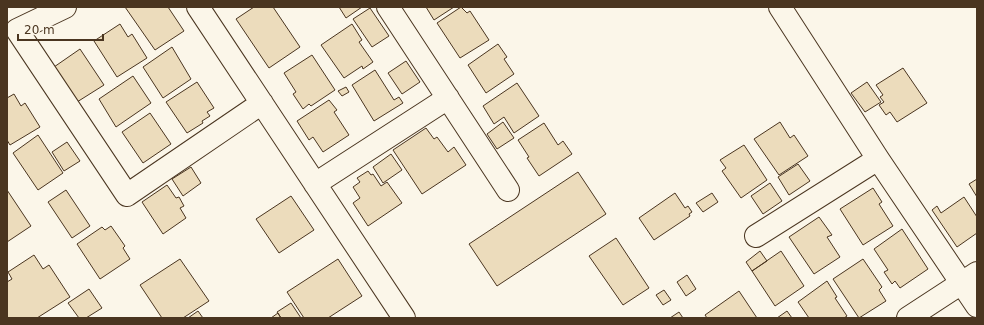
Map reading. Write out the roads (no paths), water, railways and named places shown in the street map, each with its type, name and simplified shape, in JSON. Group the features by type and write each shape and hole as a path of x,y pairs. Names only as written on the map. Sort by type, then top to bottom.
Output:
{"street":[{"path":"65,7 17,30 127,195 262,103"},
{"path":"198,7 404,318"},
{"path":"388,7 508,190"},
{"path":"780,7 878,159 969,278 977,306"},
{"path":"316,184 448,98"},
{"path":"756,236 878,159"},
{"path":"908,318 969,278"}]}
